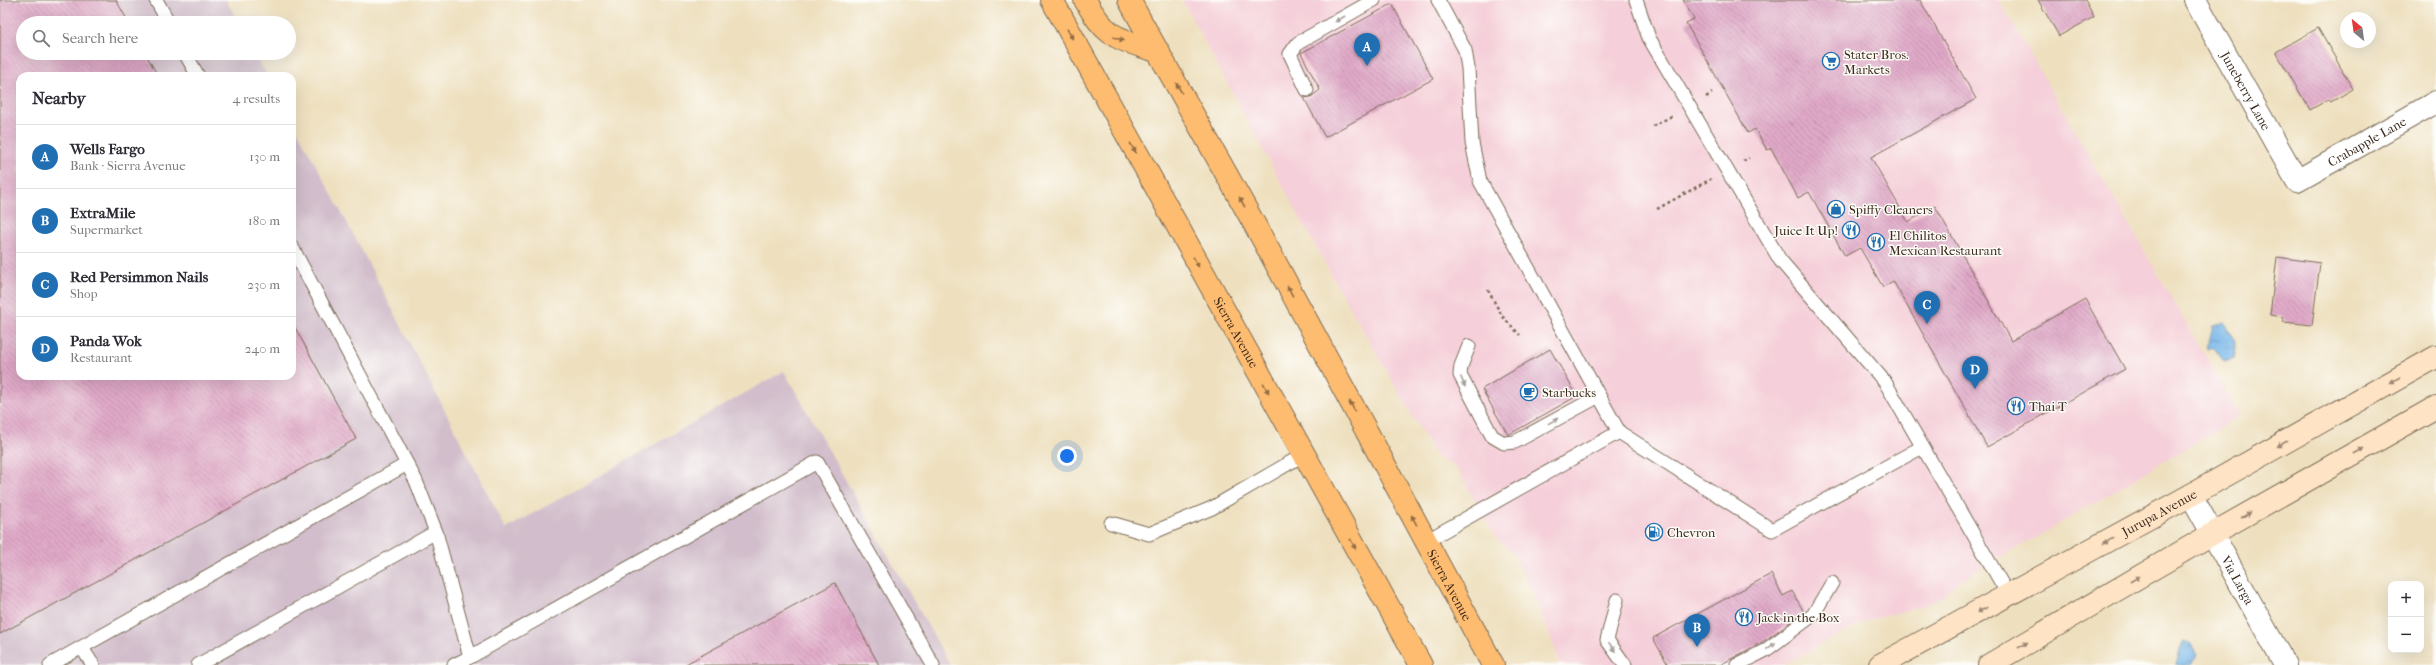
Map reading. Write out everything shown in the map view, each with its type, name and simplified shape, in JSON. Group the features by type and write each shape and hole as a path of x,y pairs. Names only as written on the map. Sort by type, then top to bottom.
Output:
{"main road":[{"name":"Sierra Avenue","path":"1052,0 1303,455 1421,665"},
{"path":"1085,0 1096,19 1113,36 1159,52"},
{"name":"Sierra Avenue","path":"1129,0 1159,52 1493,665"},
{"name":"Jurupa Avenue","path":"1880,665 2192,495 2436,357"},
{"path":"1989,665 2212,534 2436,407"}],"street":[{"name":"Juneberry Lane","path":"2195,0 2297,180"},
{"name":"Crabapple Lane","path":"2297,180 2436,102"},
{"name":"Via Larga","path":"2192,495 2285,665"}],"lane":[{"path":"156,0 165,16"},
{"path":"1307,90 1290,54 1292,49 1298,44 1374,0"},
{"path":"1438,0 1465,50 1468,68 1472,143 1480,181 1619,432 1772,530 1922,447"},
{"path":"1636,0 1649,38 1780,260 1885,382 2009,596"},
{"path":"189,60 196,72"},
{"path":"296,255 407,464 436,532 470,657"},
{"path":"1469,346 1460,366 1460,375 1492,436 1504,443 1515,442 1599,396"},
{"path":"1426,541 1619,432"},
{"path":"1111,523 1149,534 1212,508 1303,455"},
{"path":"454,665 817,462 933,665"},
{"path":"50,665 407,464"},
{"path":"198,665 436,532"},
{"path":"1737,665 1766,650 1813,615 1832,583"},
{"path":"1617,600 1607,640 1625,665"},
{"path":"82,648 93,665"}],"path":[{"path":"1657,209 1750,158"},
{"path":"1488,290 1502,316 1520,335"}],"shaded area":[{"path":"0,0 226,0 235,16 16,16 16,60 259,60 265,72 16,72 16,380 296,380 296,128 357,241 506,529 784,371 950,665 0,665"},
{"path":"1182,0 1999,0 2240,416 2061,523 1962,579 1944,595 1926,605 1863,622 1783,665 1561,665 1532,590 1512,552 1496,538 1456,467 1436,457 1329,271"}],"water":[{"path":"2224,323 2236,341 2233,359 2224,362 2214,347 2207,349 2213,326"},
{"path":"2182,641 2190,643 2197,657 2191,665 2176,665"}],"building":[{"path":"0,0 116,0 125,16 16,16 16,60 149,60 156,72 16,72 16,380 296,380 296,329 356,439 0,634"},
{"path":"1683,0 1920,0 1976,99 1871,157 1908,222 1935,206 2011,341 2085,299 2125,369 1987,447 1893,281 1883,287 1860,248 1845,256 1809,192 1798,198 1771,148 1767,150 1755,129 1748,133 1686,23 1694,19"},
{"path":"2038,0 2085,0 2094,17 2059,36"},
{"path":"1392,4 1433,79 1325,137 1304,98 1311,97 1320,90 1301,53"},
{"path":"2318,28 2353,89 2331,102 2329,99 2310,110 2276,52"},
{"path":"2277,257 2320,263 2312,325 2284,322 2282,317 2270,315"},
{"name":"Starbucks","path":"1550,349 1577,396 1508,435 1482,389"},
{"path":"1771,574 1783,596 1792,591 1804,612 1764,641 1720,665 1668,665 1653,638"},
{"path":"835,583 879,665 684,665"}],"place":[{"name":"Stater Bros. Markets","path":"1831,61"},
{"name":"Wells Fargo","path":"1367,66"},
{"name":"Spiffy Cleaners","path":"1836,209"},
{"name":"Juice It Up!","path":"1851,230"},
{"name":"El Chilitos Mexican Restaurant","path":"1876,242"},
{"name":"Red Persimmon Nails","path":"1927,324"},
{"name":"Panda Wok","path":"1975,389"},
{"name":"Starbucks","path":"1529,392"},
{"name":"Thai T","path":"2016,406"},
{"name":"Chevron","path":"1654,532"},
{"name":"Jack in the Box","path":"1744,617"},
{"name":"ExtraMile","path":"1697,647"}]}
